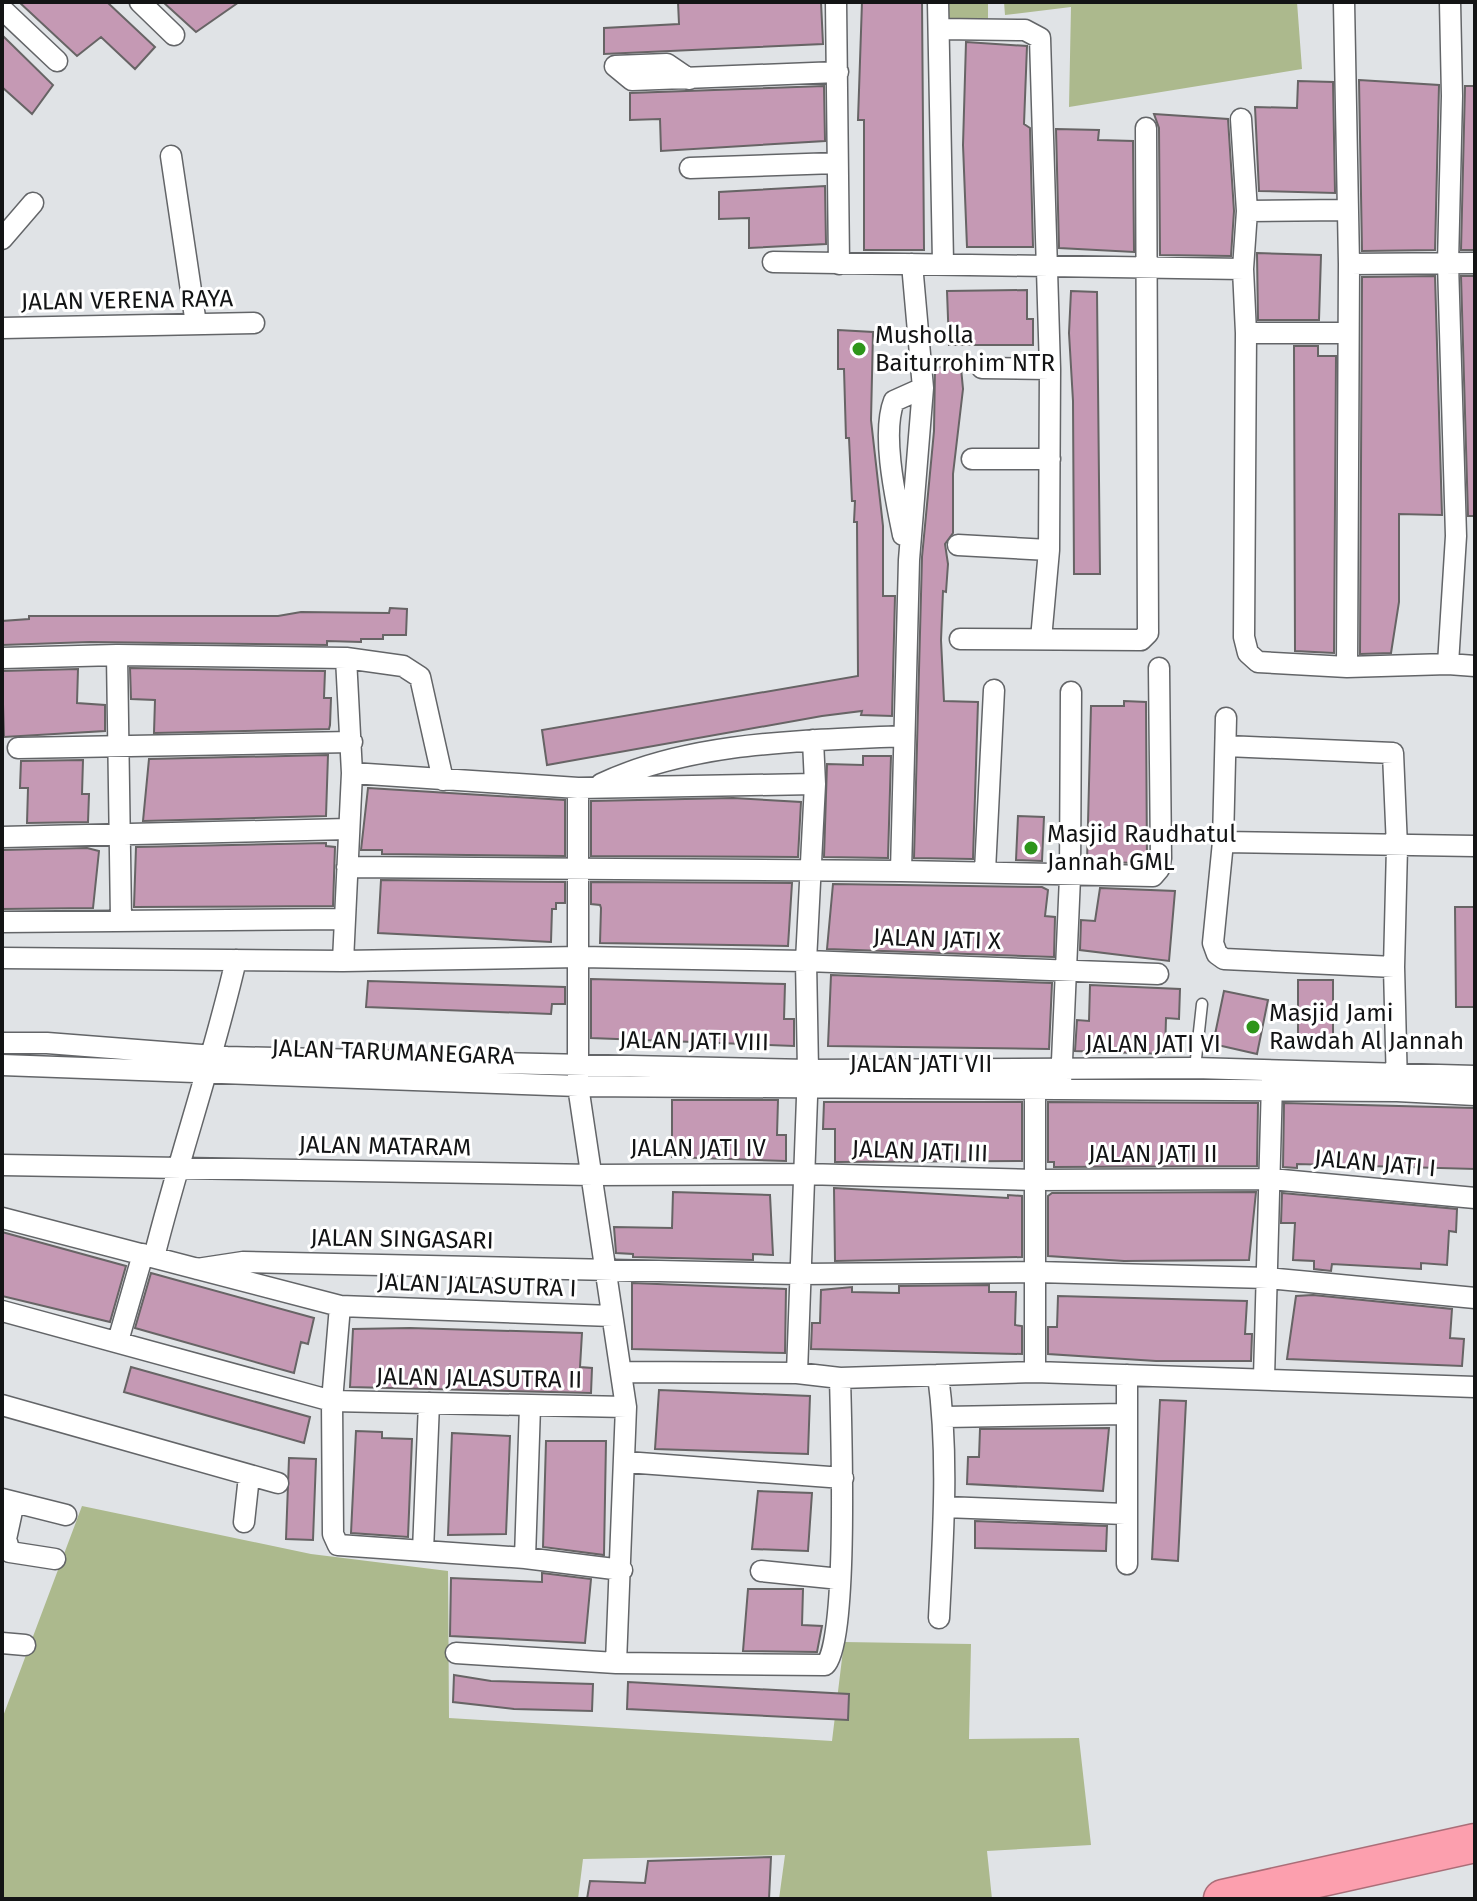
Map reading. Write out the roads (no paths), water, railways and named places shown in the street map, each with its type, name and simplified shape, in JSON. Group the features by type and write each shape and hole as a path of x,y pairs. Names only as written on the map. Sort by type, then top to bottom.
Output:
{"highway":[{"path":"1223,1899 1475,1843"},
{"path":"1324,1899 1475,1867"}],"street":[{"path":"140,2 174,35"},
{"path":"836,2 839,264"},
{"path":"938,2 943,262"},
{"path":"1344,2 1349,264 1347,667"},
{"path":"1448,664 1465,536 1448,263 1452,96 1450,2"},
{"path":"2,9 57,61"},
{"path":"940,29 1025,30 1040,38 1050,369 1049,550 1041,639"},
{"path":"689,79 838,72"},
{"path":"1241,119 1247,211 1243,269 1246,333 1244,637 1248,653 1258,662 1347,667 1475,666"},
{"path":"960,639 1141,640 1148,633 1146,128"},
{"path":"171,156 196,324"},
{"path":"690,168 836,163"},
{"path":"2,239 33,203"},
{"path":"1247,211 1346,210"},
{"path":"773,262 1148,265 1243,269"},
{"path":"1349,264 1475,263"},
{"path":"901,871 909,560 923,388 912,264"},
{"name":"JALAN VERENA RAYA","path":"2,328 254,323"},
{"path":"1246,333 1348,333"},
{"path":"982,368 1050,369"},
{"path":"909,560 894,487 889,413 894,401 923,388"},
{"path":"972,459 1050,459"},
{"path":"958,545 1049,550"},
{"path":"117,655 121,919"},
{"path":"2,658 117,655 346,658 403,666 420,677 443,780"},
{"path":"343,961 352,773 346,658"},
{"path":"347,867 985,871 1070,877 1153,876 1159,869 1159,668"},
{"path":"985,871 994,690"},
{"path":"1061,1081 1070,877 1071,692"},
{"path":"1226,718 1223,842 1213,943 1217,954 1224,959 1394,967"},
{"path":"586,788 632,770 736,749 813,740 903,736"},
{"path":"797,1373 808,1079 806,961 815,784 813,740"},
{"path":"18,748 352,742"},
{"path":"1226,746 1393,753 1397,847 1394,967 1397,1083"},
{"path":"352,773 586,788 815,784"},
{"path":"586,788 578,867 578,1086 626,1407 616,1663"},
{"path":"2,837 348,829"},
{"path":"1223,842 1475,846"},
{"path":"2,922 345,919"},
{"name":"JALAN JATI X","path":"2,958 343,961 580,957 1066,968 1158,974"},
{"path":"118,1341 209,1064 236,960"},
{"path":"2,1043 47,1043 209,1064"},
{"path":"2,1065 209,1064"},
{"name":"JALAN TARUMANEGARA","path":"209,1064 578,1065"},
{"name":"JALAN TARUMANEGARA","path":"209,1064 578,1086"},
{"name":"JALAN JATI VIII","path":"578,1065 808,1079"},
{"name":"JALAN JATI VI","path":"1035,1091 1061,1081 1195,1068 1273,1070 1397,1083"},
{"path":"1035,1069 1035,1372"},
{"name":"JALAN JATI VII","path":"808,1079 1035,1069"},
{"name":"JALAN JATI VI","path":"1035,1069 1061,1081 1272,1092 1397,1083"},
{"path":"1264,1378 1273,1070"},
{"path":"1397,1083 1475,1076"},
{"name":"JALAN JATI VIII","path":"578,1086 808,1079"},
{"name":"JALAN JATI VII","path":"808,1079 1035,1091"},
{"path":"1397,1083 1475,1095"},
{"name":"JALAN MATARAM","path":"2,1165 593,1175"},
{"name":"JALAN JATI IV","path":"593,1175 803,1174"},
{"name":"JALAN JATI III","path":"803,1174 1036,1180"},
{"name":"JALAN JATI II","path":"1036,1180 1271,1179"},
{"name":"JALAN JATI I","path":"1271,1179 1475,1198"},
{"name":"JALAN JALASUTRA I","path":"2,1218 340,1306 612,1316"},
{"name":"JALAN SINGASARI","path":"197,1269 258,1262 799,1274 1036,1272 1268,1278 1475,1298"},
{"path":"340,1306 332,1401 336,1543 525,1558 622,1570"},
{"name":"JALAN JALASUTRA II","path":"2,1311 332,1401 626,1407"},
{"path":"623,1372 797,1373 840,1378 1035,1372 1475,1387"},
{"path":"938,1375 944,1417 939,1618"},
{"path":"1127,1375 1127,1564"},
{"path":"456,1653 616,1663 825,1665 833,1655 840,1579 843,1478 840,1378"},
{"path":"423,1551 429,1403"},
{"path":"2,1405 278,1483"},
{"path":"525,1558 530,1406"},
{"path":"944,1417 1125,1414"},
{"path":"626,1462 843,1478"},
{"path":"244,1522 249,1476"},
{"path":"55,1559 10,1552 6,1539 8,1500 66,1515"},
{"path":"944,1507 1125,1514"},
{"path":"761,1571 840,1579"},
{"path":"2,1643 25,1645"}],"lane":[{"path":"1195,1068 1202,1004"}],"place":[{"name":"Musholla Baiturrohim NTR","path":"859,349"},
{"name":"Masjid Raudhatul Jannah GML","path":"1031,848"},
{"name":"Masjid Jami Rawdah Al Jannah","path":"1253,1027"}]}
